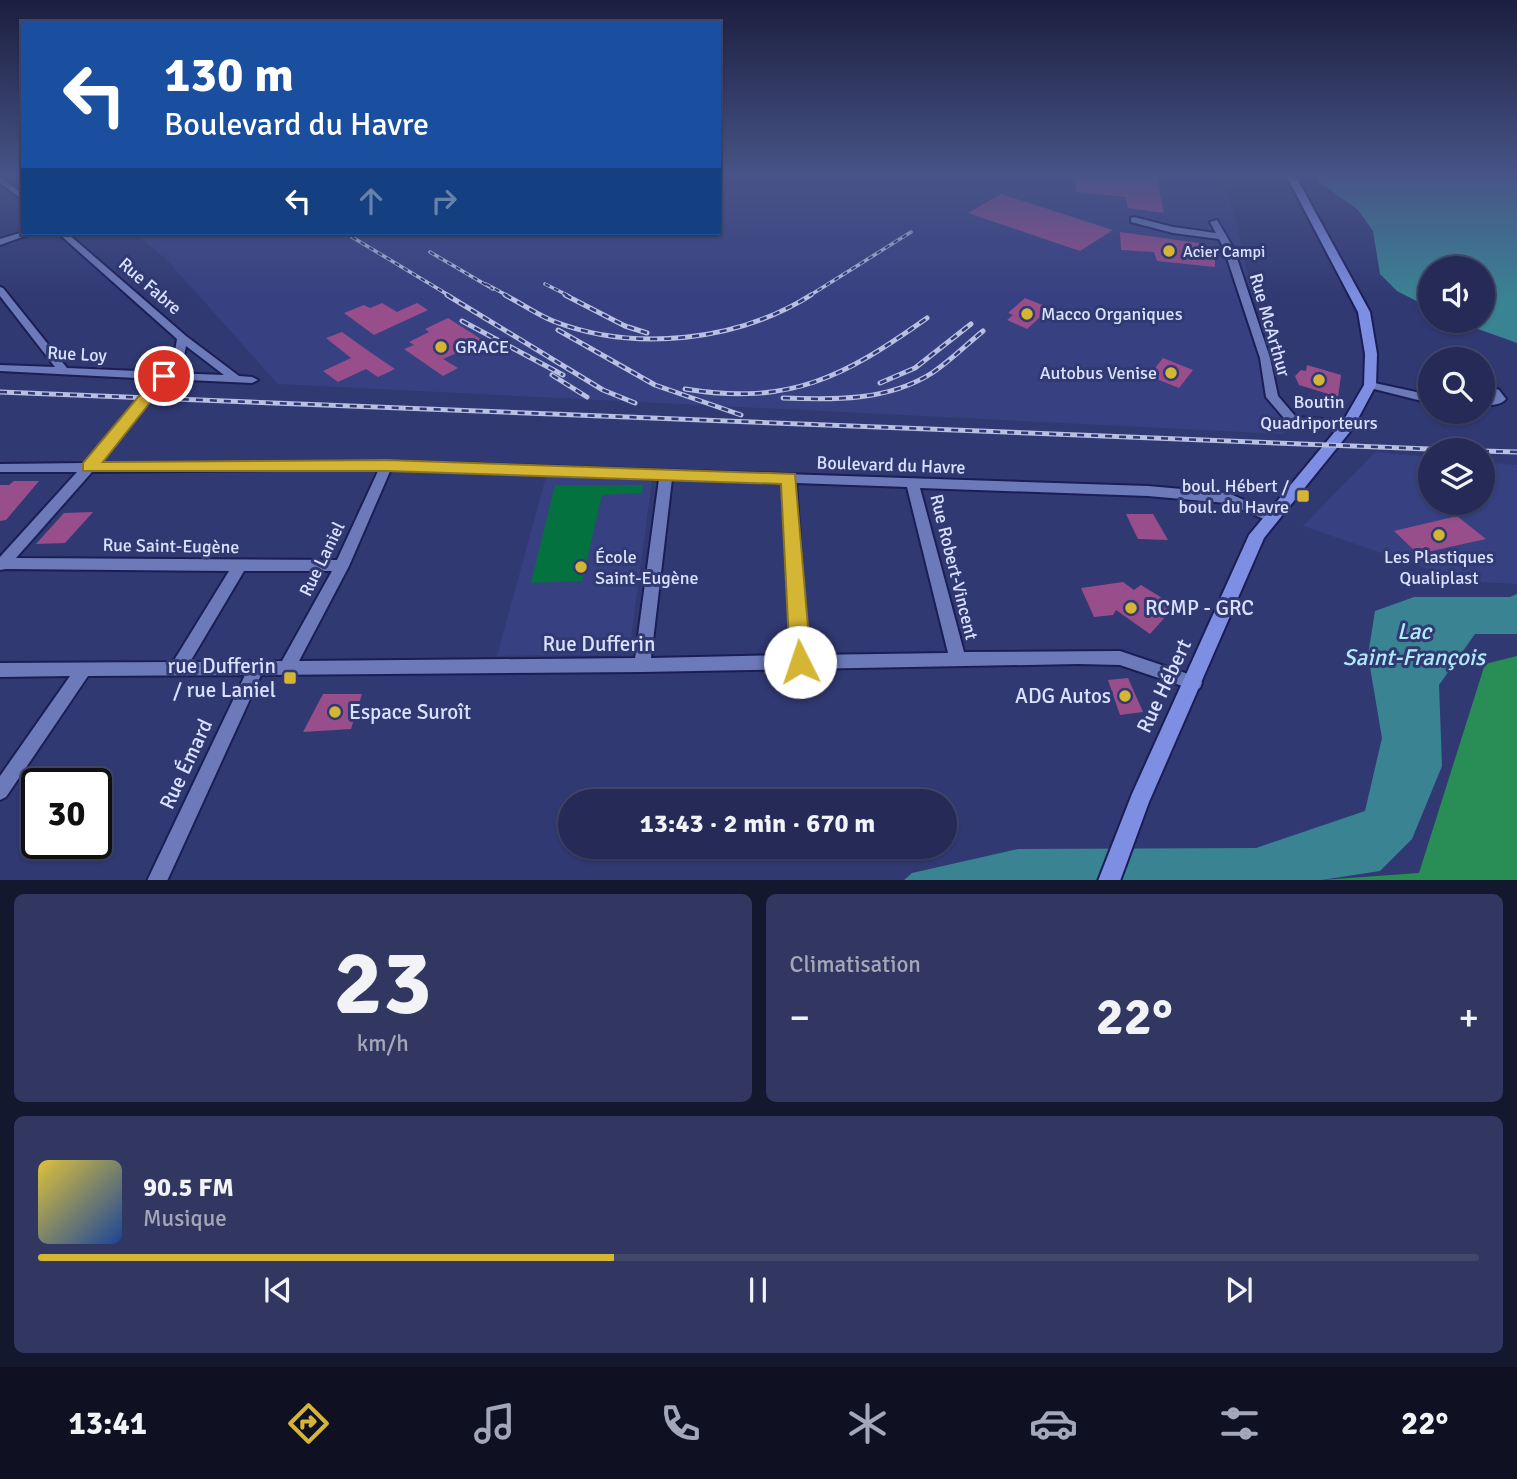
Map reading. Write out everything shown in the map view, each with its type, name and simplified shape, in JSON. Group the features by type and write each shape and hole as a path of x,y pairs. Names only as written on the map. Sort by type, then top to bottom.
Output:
{"main road":[{"path":"1312,216 1364,312 1371,354 1370,385"},
{"name":"Rue Hébert","path":"1109,880 1139,801 1194,683 1257,535 1348,425 1370,385"}],"street":[{"path":"1134,220 1173,230 1223,237"},
{"name":"Rue McArthur","path":"1214,222 1223,237 1265,358 1275,402 1293,421 1348,425"},
{"path":"0,242 23,235"},
{"name":"Rue Fabre","path":"1,564 89,467 181,352 181,338 64,235"},
{"path":"0,290 63,370"},
{"path":"181,338 236,379"},
{"name":"Rue Loy","path":"0,368 252,380"},
{"path":"1370,385 1418,396"},
{"name":"Boulevard du Havre","path":"0,468 387,465 666,473 1206,495 1237,501 1271,517"},
{"name":"Rue Laniel","path":"287,667 342,566 387,465"},
{"path":"642,665 666,473"},
{"path":"789,478 800,662"},
{"name":"Rue Robert-Vincent","path":"913,484 958,660"},
{"name":"Rue Saint-Eugène","path":"1,564 342,566"},
{"path":"178,668 239,566"},
{"name":"Rue Dufferin","path":"0,670 1120,658 1194,683"},
{"name":"Rue Émard","path":"158,880 257,667"},
{"path":"0,791 84,669"}],"shaded area":[{"path":"721,216 1235,216 1284,434 278,384 166,259 136,235 721,235"},
{"name":"Les Plastiques Qualiplast","path":"1375,452 1418,456 1418,515 1495,515 1495,463 1517,465 1517,584 1463,581 1303,526"},
{"name":"École Saint-Eugène","path":"546,477 652,480 629,654 497,656"}],"green space":[{"path":"555,485 643,485 642,493 602,495 582,581 531,583"},
{"path":"1517,656 1517,880 1321,880 1419,873 1485,664"}],"water":[{"path":"1362,216 1517,216 1517,343 1489,333 1495,333 1495,256 1418,256 1418,302 1397,291 1380,274 1373,231"},
{"name":"Lac Saint-François","path":"1517,594 1517,634 1475,634 1439,685 1442,766 1412,839 1380,871 1322,880 904,880 912,873 1018,849 1256,848 1365,811 1382,738 1368,655 1375,611 1414,597 1510,597"}],"building":[{"path":"977,216 1070,216 1113,230 1080,251"},
{"name":"Acier Campi","path":"1120,232 1199,243 1203,258 1215,259 1215,267 1157,261 1154,252 1121,250"},
{"name":"Macco Organiques","path":"1025,298 1050,308 1027,329 1007,320 1013,315 1008,313"},
{"name":"GRACE","path":"382,303 397,312 417,303 428,310 374,335 344,313 364,305 370,308"},
{"name":"GRACE","path":"448,318 484,341 443,359 458,368 443,376 404,349 414,345 409,342 429,332 425,329"},
{"path":"342,332 395,369 378,377 366,369 338,382 323,371 351,358 326,338"},
{"name":"Autobus Venise","path":"1163,358 1193,370 1179,388 1149,376"},
{"name":"Boutin Quadriporteurs","path":"1307,365 1341,375 1338,397 1299,385 1295,376 1301,370 1306,371"},
{"path":"14,481 39,481 6,520 0,521 0,485 9,485"},
{"path":"93,512 65,543 36,544 64,513"},
{"path":"1126,514 1153,514 1168,540 1138,539"},
{"name":"Les Plastiques Qualiplast","path":"1457,516 1486,539 1418,554 1394,531"},
{"name":"RCMP - GRC","path":"1123,582 1134,590 1141,585 1175,606 1150,634 1116,610 1113,615 1094,617 1081,588"},
{"name":"ADG Autos","path":"1128,678 1143,712 1120,715 1108,680"},
{"name":"Espace Suroît","path":"323,694 362,694 351,729 303,732"}],"railway":[{"path":"809,296 911,232"},
{"path":"352,237 450,296"},
{"path":"430,252 493,289"},
{"path":"486,284 508,296"},
{"path":"545,284 569,296"},
{"path":"447,295 603,390 635,403"},
{"path":"505,295 553,321 585,331 651,339 719,332 782,311 811,295"},
{"path":"565,295 625,326 647,333"},
{"path":"685,389 755,393 786,390 814,382 869,356 927,318"},
{"path":"462,321 563,375"},
{"path":"880,383 915,368 971,324"},
{"path":"558,330 655,385 741,415"},
{"path":"783,398 860,397 897,389 932,373 983,331"},
{"path":"552,375 587,397"},
{"path":"0,392 1418,449"},
{"path":"1495,451 1517,452"}],"place":[{"name":"Acier Campi","path":"1169,251"},
{"name":"Macco Organiques","path":"1027,314"},
{"name":"GRACE","path":"441,347"},
{"name":"Autobus Venise","path":"1171,373"},
{"name":"Boutin Quadriporteurs","path":"1319,380"},
{"name":"boul. Hébert / boul. du Havre","path":"1303,496"},
{"name":"Les Plastiques Qualiplast","path":"1439,535"},
{"name":"École Saint-Eugène","path":"581,567"},
{"name":"RCMP - GRC","path":"1131,608"},
{"name":"rue Dufferin / rue Laniel","path":"290,678"},
{"name":"ADG Autos","path":"1125,696"},
{"name":"Espace Suroît","path":"335,712"}],"route":[{"path":"164,376 89,467 387,465 789,478 800,662"}]}
